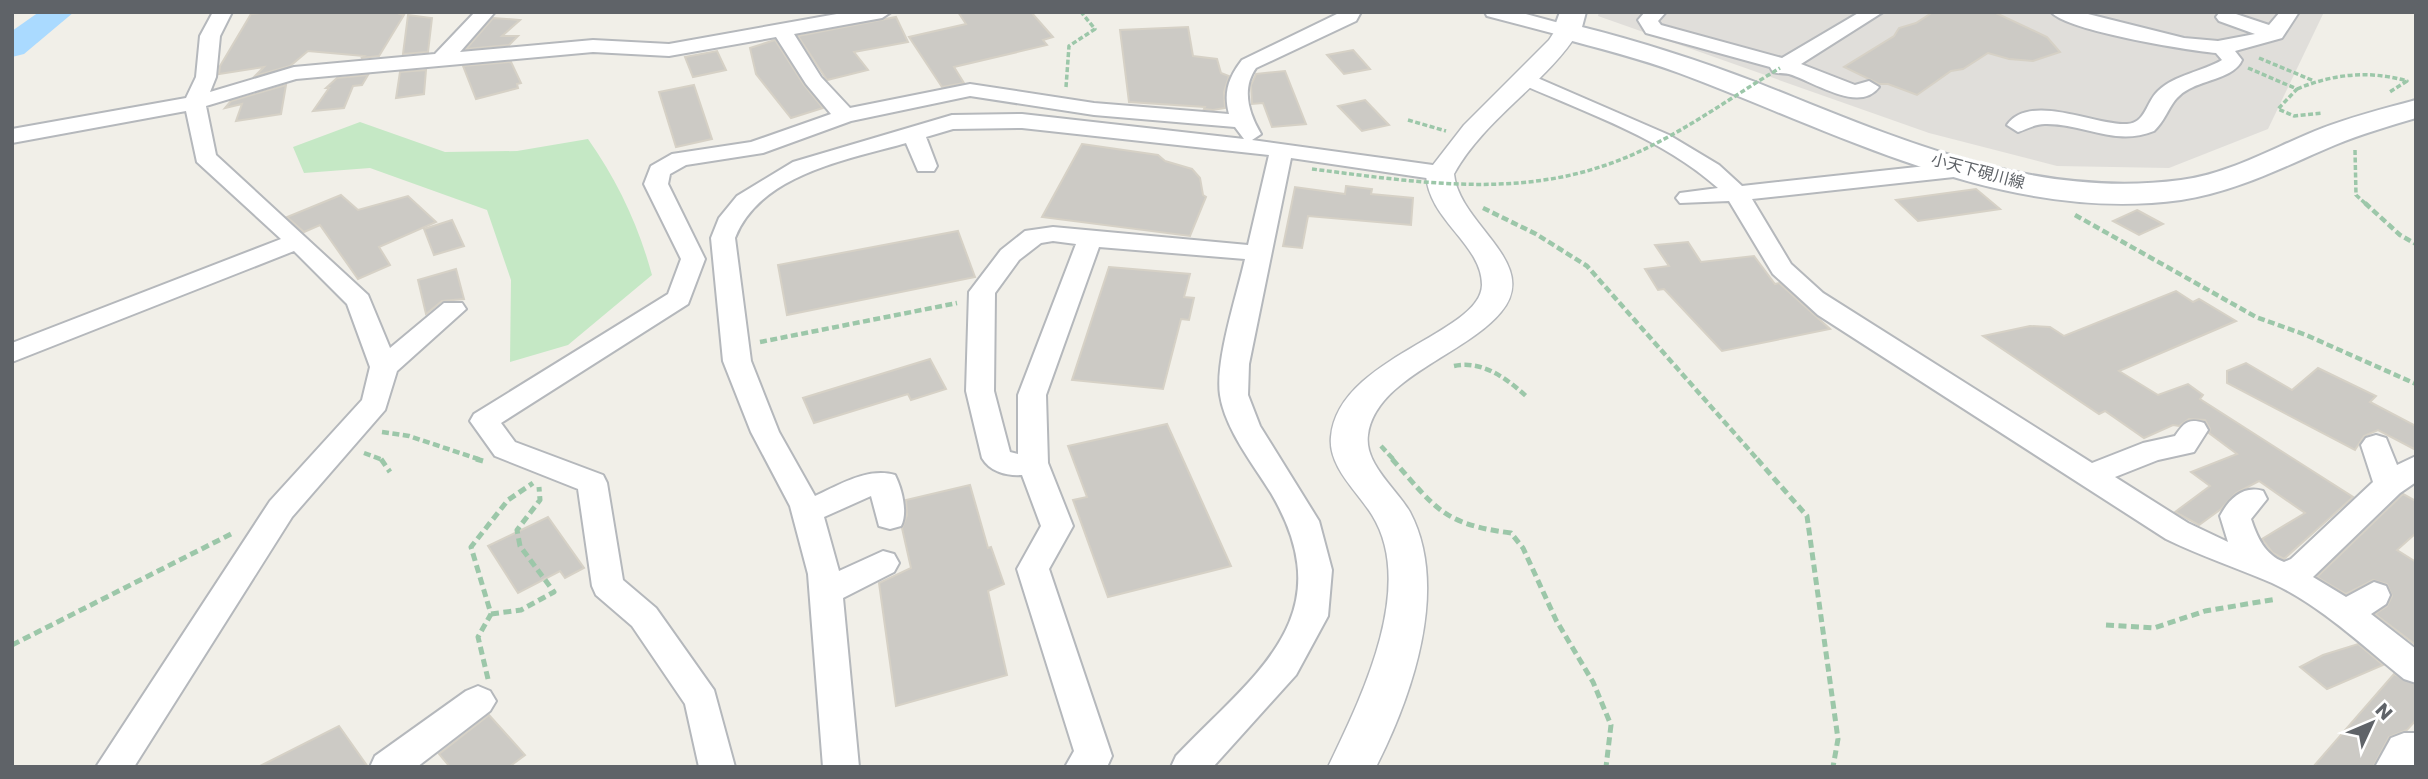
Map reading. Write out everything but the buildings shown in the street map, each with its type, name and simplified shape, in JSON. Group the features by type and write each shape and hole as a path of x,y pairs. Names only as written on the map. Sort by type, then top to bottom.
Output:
{"main road":[{"name":"小天下硯川線","path":"1570,22 1917,154 2016,183 2077,192 2138,195 2179,191 2250,173 2342,120 2404,112"}],"street":[{"path":"114,767 281,509 375,403 384,367 359,301 298,240 205,157 195,103 206,77 210,36 223,12"},
{"path":"441,60 486,12"},
{"path":"12,136 195,103 295,74 593,46 669,50 883,12"},
{"path":"1270,149 1241,121 1235,88 1240,74 1250,64 1349,18 1351,12"},
{"path":"1494,12 1570,22"},
{"path":"1657,12 1648,20 1653,29 1782,66 1855,92 1869,87"},
{"path":"1782,66 1874,12"},
{"path":"2060,12 2144,38 2221,46 2248,43 2275,34 2286,23 2290,12"},
{"path":"2226,17 2275,34"},
{"path":"1351,767 1376,714 1405,628 1409,572 1403,541 1392,514 1362,474 1349,441 1352,414 1373,390 1474,321 1493,302 1497,283 1491,258 1452,211 1451,189 1471,136 1526,79 1570,22"},
{"path":"782,30 813,79 845,116"},
{"path":"2018,125 2027,119 2045,117 2118,131 2147,127 2155,119 2158,104 2168,92 2230,65 2232,60 2221,46"},
{"path":"1526,79 1678,151 1710,169 1736,196 1778,263 1810,296 2177,531 2273,571 2316,593 2416,669"},
{"path":"718,767 702,700 644,617 608,586 592,483 505,449 484,421 679,298 693,259 656,184 659,171 680,159 755,148 845,116 970,90 1071,105 1241,121"},
{"path":"841,767 824,574 806,512 765,432 737,361 723,238 731,218 745,201 801,167 952,122 1022,121 1270,149 1451,189"},
{"path":"915,133 926,166"},
{"path":"1189,767 1284,664 1311,616 1316,570 1303,521 1246,427 1234,395 1235,364 1259,253 1270,149"},
{"path":"1688,198 1736,196 1963,169"},
{"path":"1033,463 1012,465 997,457 980,391 982,292 1010,255 1034,236 1053,234 1259,253"},
{"path":"1083,767 1094,756 1033,569 1057,526 1033,463 1032,395 1090,239"},
{"path":"12,353 298,240"},
{"path":"384,367 453,309"},
{"path":"2089,476 2153,450 2184,445 2193,430"},
{"path":"2376,445 2389,485"},
{"path":"2273,571 2302,568 2389,485 2416,467"},
{"path":"806,512 866,486 884,483 889,495 890,518"},
{"path":"2252,499 2235,516 2242,537 2273,571"},
{"path":"826,592 883,563"},
{"path":"2347,614 2374,596"},
{"path":"388,767 478,701"},
{"path":"2393,767 2404,749 2416,749"}],"path":[{"path":"1071,105 1065,83 1069,46 1095,29 1081,12"},
{"path":"2253,55 2314,81"},
{"path":"1312,169 1407,180 1466,183 1510,182 1564,176 1602,166 1643,149 1782,66"},
{"path":"2248,68 2297,89"},
{"path":"2404,112 2364,103 2407,81 2382,75 2324,78 2314,81 2297,89 2278,110 2294,116 2342,120 2356,143 2353,172 2356,195 2391,228 2416,244"},
{"path":"1408,120 1471,136"},
{"path":"1451,189 1536,234 1587,266 1807,516 1838,739 1833,767"},
{"path":"2072,213 2256,317 2306,335 2416,384"},
{"path":"735,347 982,298"},
{"path":"1450,367 1460,363 1485,368 1526,396"},
{"path":"1352,414 1443,515 1479,529 1511,533 1523,548 1556,620 1594,682 1611,725 1606,767"},
{"path":"376,437 384,430 487,462"},
{"path":"361,452 369,444"},
{"path":"525,475 538,479"},
{"path":"491,614 522,610 554,592 520,546 517,530 540,500 538,479"},
{"path":"478,701 489,681 478,637 491,614 471,547 508,500 538,479"},
{"path":"12,645 281,509"},
{"path":"2106,625 2154,628 2205,611 2316,593"}],"shaded area":[{"path":"1599,12 2324,12 2268,129 2169,168 2057,166 1929,133 1598,16"}],"green space":[{"path":"360,122 445,152 517,151 588,139 626,204 652,275 568,345 510,362 511,280 487,210 370,168 304,173 293,147"}],"waterway":[{"path":"12,47 59,12"}]}
